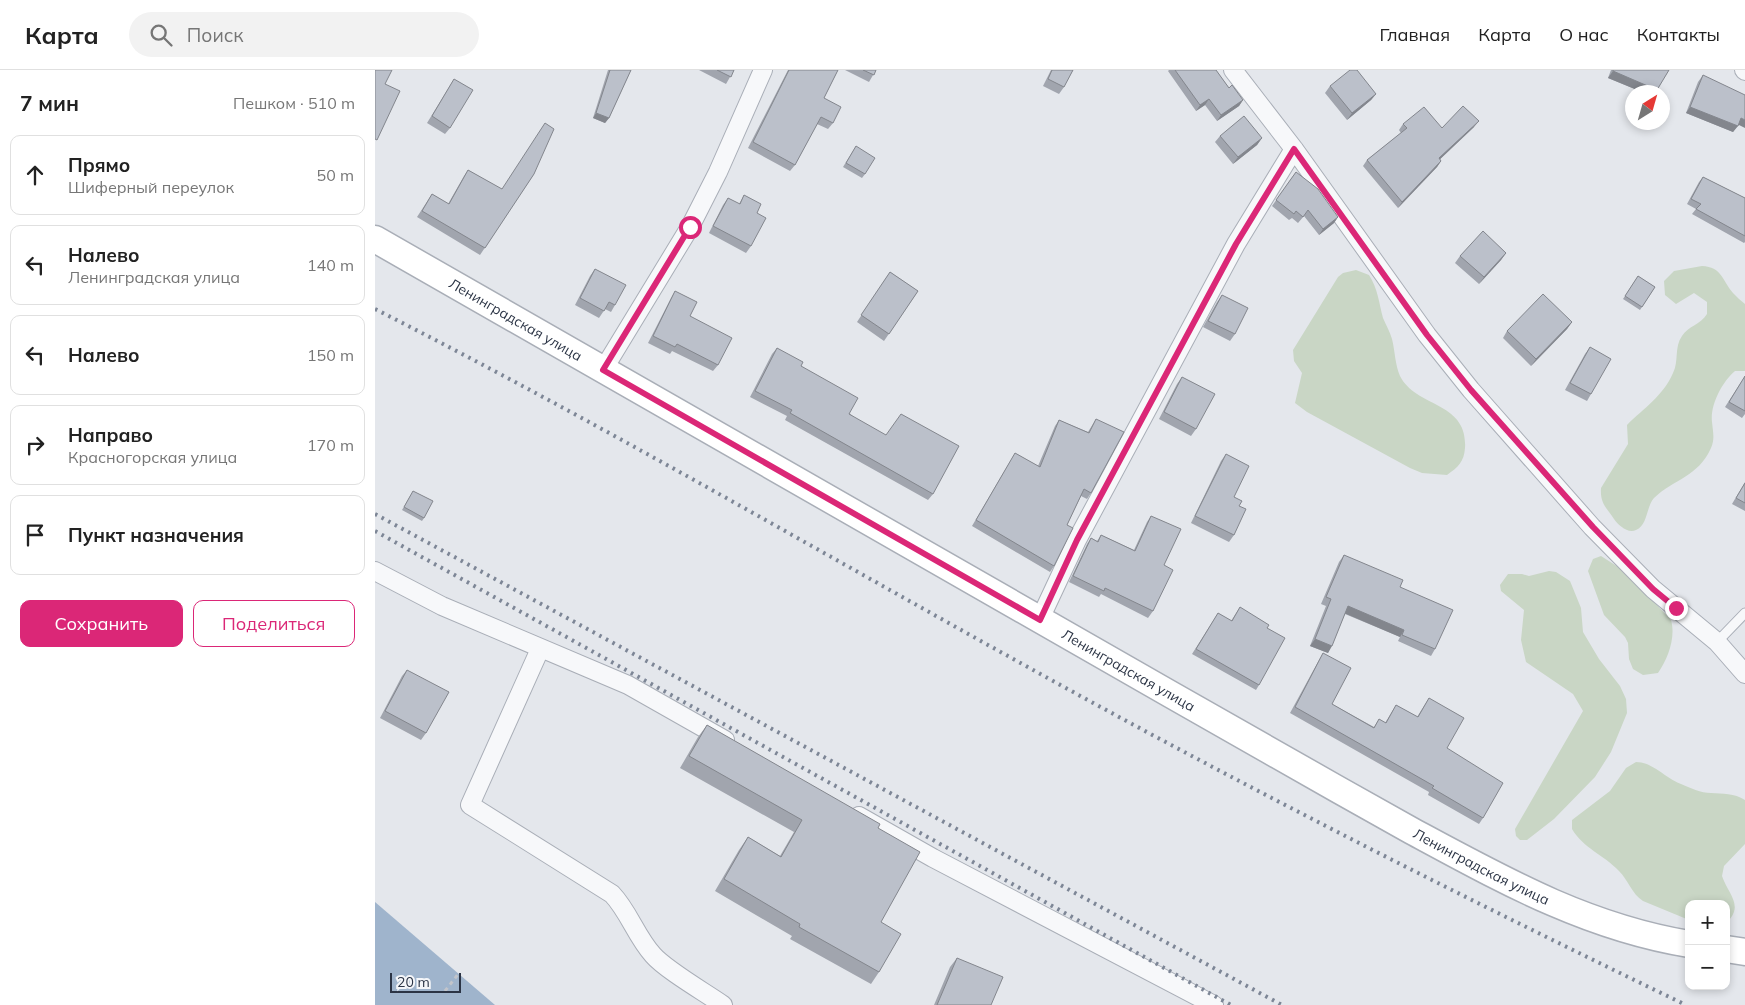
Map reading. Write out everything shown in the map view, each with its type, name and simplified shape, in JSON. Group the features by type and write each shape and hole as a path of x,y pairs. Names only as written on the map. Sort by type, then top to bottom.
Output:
{"main road":[{"name":"Ленинградская улица","path":"375,239 1351,797 1528,892 1601,923 1634,933 1685,943"}],"street":[{"path":"603,370 690,227 718,172 763,70"},
{"path":"1233,70 1294,149 1427,335 1471,390 1599,534 1653,589 1717,642 1745,674"},
{"path":"1040,620 1077,540 1231,253 1294,149"},
{"path":"375,571 442,606 628,685 738,747"},
{"path":"540,649 470,805 612,894 625,908 637,935 655,958 723,1005"},
{"path":"848,810 933,858 1214,1005"}],"lane":[{"path":"1717,642 1745,613"}],"path":[{"path":"445,991 459,973"}],"green space":[{"path":"1702,266 1709,267 1718,272 1733,293 1745,304 1745,371 1735,371 1718,394 1712,415 1713,442 1706,458 1693,472 1654,498 1643,524 1640,528 1630,531 1618,524 1606,508 1601,497 1601,488 1628,444 1627,425 1664,388 1675,368 1678,345 1682,336 1707,314 1707,302 1694,293 1676,304 1665,295 1664,281 1674,271"},
{"path":"1356,270 1369,275 1374,286 1383,318 1392,339 1400,376 1417,394 1450,413 1458,421 1464,433 1465,448 1462,461 1447,475 1422,473 1410,468 1307,412 1295,403 1302,373 1294,361 1293,350 1338,277 1343,273"},
{"path":"1601,556 1626,572 1671,620 1672,641 1665,661 1658,673 1643,675 1633,669 1625,637 1604,615 1588,571 1593,559"},
{"path":"1549,571 1556,572 1570,581 1581,608 1583,632 1599,659 1620,686 1626,699 1627,713 1611,752 1595,777 1554,819 1527,840 1520,840 1516,836 1515,829 1583,711 1573,694 1526,662 1521,640 1524,610 1501,591 1500,585 1508,574 1529,576"},
{"path":"1636,762 1642,763 1696,790 1733,795 1745,800 1745,844 1724,866 1722,876 1735,905 1730,919 1730,900 1685,900 1685,918 1643,901 1636,895 1619,871 1582,841 1572,829 1572,820 1610,791 1626,768"}],"water":[{"path":"375,902 495,1005 375,1005"}],"building":[{"path":"375,70 392,70 385,84 400,91 377,140 375,139"},
{"path":"610,70 631,70 609,118 596,113"},
{"path":"717,70 734,70 731,77"},
{"path":"789,70 838,70 824,98 841,107 833,123 821,117 795,165 753,142"},
{"path":"863,70 876,70 874,75"},
{"path":"1052,70 1073,70 1064,87 1048,79"},
{"path":"1175,70 1216,70 1229,88 1232,85 1243,100 1221,115 1209,99 1200,105"},
{"path":"1350,70 1357,70 1376,94 1352,113 1330,86"},
{"path":"1669,70 1660,85 1645,85 1613,71"},
{"path":"1703,75 1745,95 1745,120 1741,118 1738,126 1690,107"},
{"path":"454,79 473,90 450,128 432,116"},
{"path":"1463,106 1479,121 1439,158 1441,161 1402,202 1367,160 1407,128 1403,124 1424,107 1442,128"},
{"path":"1244,116 1262,138 1238,157 1220,136"},
{"path":"545,123 554,129 534,174 485,248 422,211 432,194 449,204 468,170 502,189"},
{"path":"856,146 875,158 865,174 846,163"},
{"path":"1296,172 1318,189 1338,217 1323,229 1308,210 1303,217 1296,211 1294,214 1276,200"},
{"path":"1703,177 1745,198 1745,236 1696,209 1701,204 1691,199"},
{"path":"744,195 761,204 757,213 766,218 751,246 713,226 728,198 740,204"},
{"path":"1483,231 1506,253 1484,277 1460,256"},
{"path":"595,269 626,285 615,305 609,302 604,311 580,298"},
{"path":"890,272 918,291 889,334 861,315"},
{"path":"1638,276 1655,287 1642,307 1625,296"},
{"path":"675,291 697,302 690,316 732,338 718,365 677,344 675,347 653,336"},
{"path":"1543,294 1572,322 1536,359 1507,331"},
{"path":"1222,295 1248,308 1235,334 1208,321"},
{"path":"1590,347 1611,359 1591,394 1570,383"},
{"path":"777,348 803,362 801,366 858,398 849,414 886,435 901,414 959,446 933,494 790,413 792,410 755,391"},
{"path":"1745,376 1745,411 1729,402"},
{"path":"1182,377 1215,394 1196,429 1164,412"},
{"path":"1096,419 1124,432 1091,493 1084,489 1067,525 1073,528 1054,566 976,520 1015,453 1040,467 1059,420 1089,433"},
{"path":"1226,454 1249,466 1234,497 1242,501 1239,506 1246,509 1234,535 1195,516"},
{"path":"1745,483 1745,503 1736,498"},
{"path":"413,491 433,501 424,518 404,507"},
{"path":"1151,516 1181,529 1164,565 1173,570 1153,611 1105,588 1104,591 1073,576 1091,538 1098,542 1101,535 1135,551"},
{"path":"1344,555 1403,580 1400,587 1453,610 1435,649 1402,635 1404,630 1348,606 1332,646 1315,639 1331,599 1326,597"},
{"path":"1240,607 1269,625 1267,628 1285,638 1259,685 1196,649 1218,613 1232,621"},
{"path":"1323,653 1351,668 1332,704 1374,728 1379,719 1386,723 1396,705 1418,717 1429,698 1464,718 1447,748 1503,783 1483,818 1432,788 1434,786 1295,707"},
{"path":"407,670 449,692 426,733 385,711"},
{"path":"707,725 880,824 878,828 920,852 881,922 901,934 879,972 799,927 800,924 724,879 748,837 781,857 802,820 689,756"},
{"path":"957,958 1003,977 991,1005 937,1005"}],"railway":[{"path":"375,309 560,406 1016,661 1179,749 1395,861 1686,1005"},
{"path":"375,514 1282,1005"},
{"path":"375,531 1231,1005"}],"route":[{"path":"690,227 603,370 1040,620 1077,540 1236,244 1294,149 1427,335 1471,390 1593,527 1653,589 1676,608"}]}
